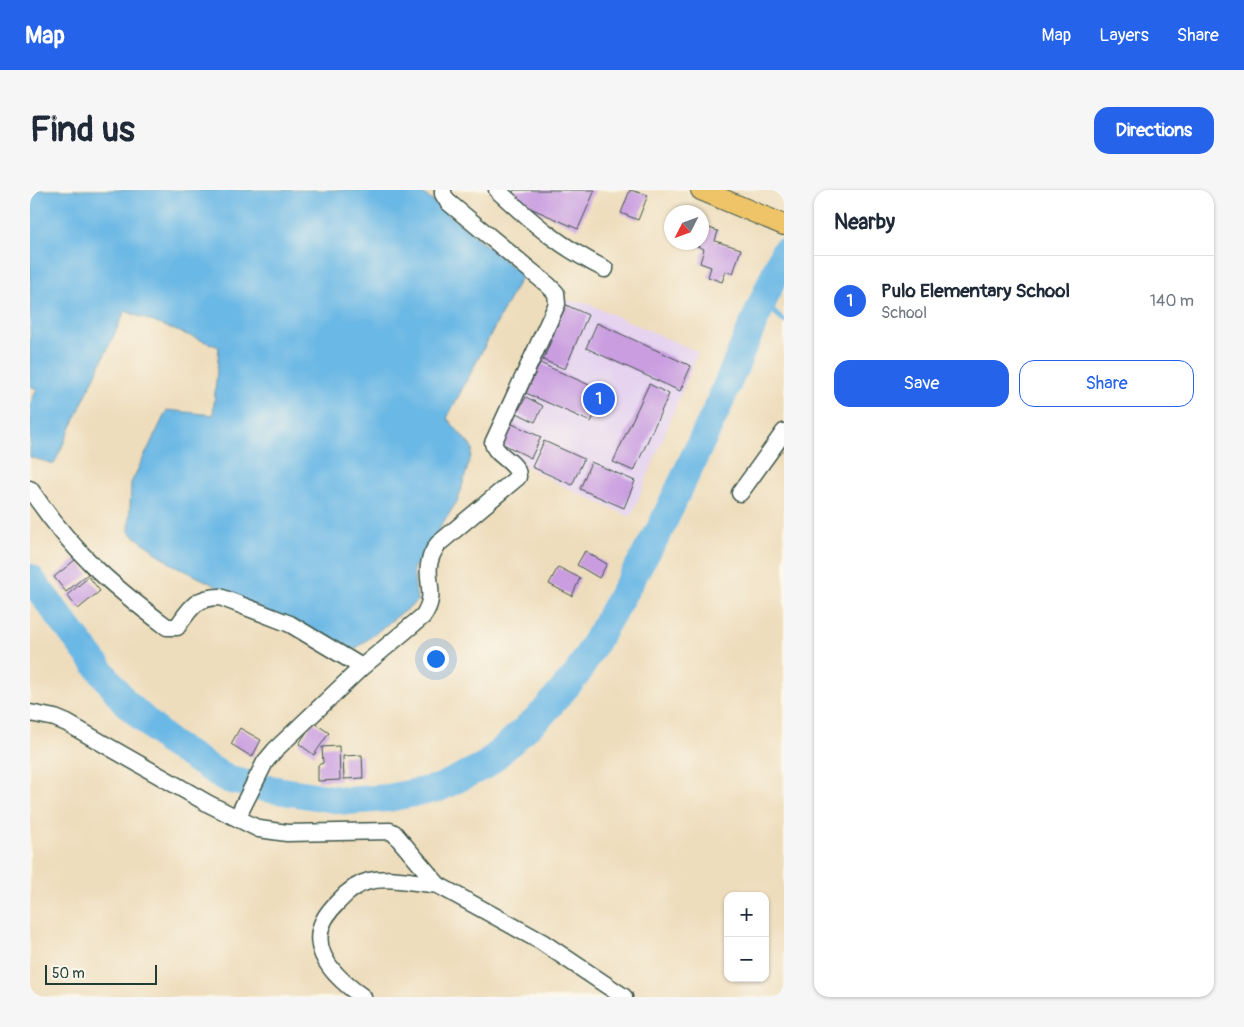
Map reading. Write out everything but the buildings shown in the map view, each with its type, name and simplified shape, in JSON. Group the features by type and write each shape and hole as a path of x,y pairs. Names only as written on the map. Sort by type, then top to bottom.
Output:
{"main road":[{"path":"701,190 784,225"}],"street":[{"path":"237,818 266,762 285,739 362,667 423,616 430,606 432,597 427,575 429,559 438,544 518,476 516,468 495,450 493,443 557,304 556,293 548,284 448,202 442,194 443,190"},
{"path":"497,190 535,226 575,254 605,269"},
{"path":"740,493 784,432"},
{"path":"30,489 52,522 98,572 117,590 167,627 177,627 196,602 208,597 220,597 290,624 362,667"},
{"path":"30,713 55,718 67,723 259,829 287,832 390,831 401,840 438,885 542,942 606,983 624,997"},
{"path":"363,997 342,983 327,966 320,944 325,916 350,891 369,881 380,880 438,885"}],"shaded area":[{"path":"564,300 589,304 698,352 631,517 575,492 506,456 498,446"}],"water":[{"path":"30,190 419,190 522,275 447,418 473,449 458,500 413,569 417,601 350,653 170,563 129,532 131,483 167,410 213,415 219,347 125,311 54,464 30,457 30,405 37,389 30,386"}],"waterway":[{"path":"30,578 125,702 170,743 227,779 264,788 347,801 388,798 439,788 486,765 543,713 577,674 660,529 715,413 784,252"},
{"path":"762,301 784,321"}],"place":[{"name":"Pulo Elementary School","path":"599,399"}]}
